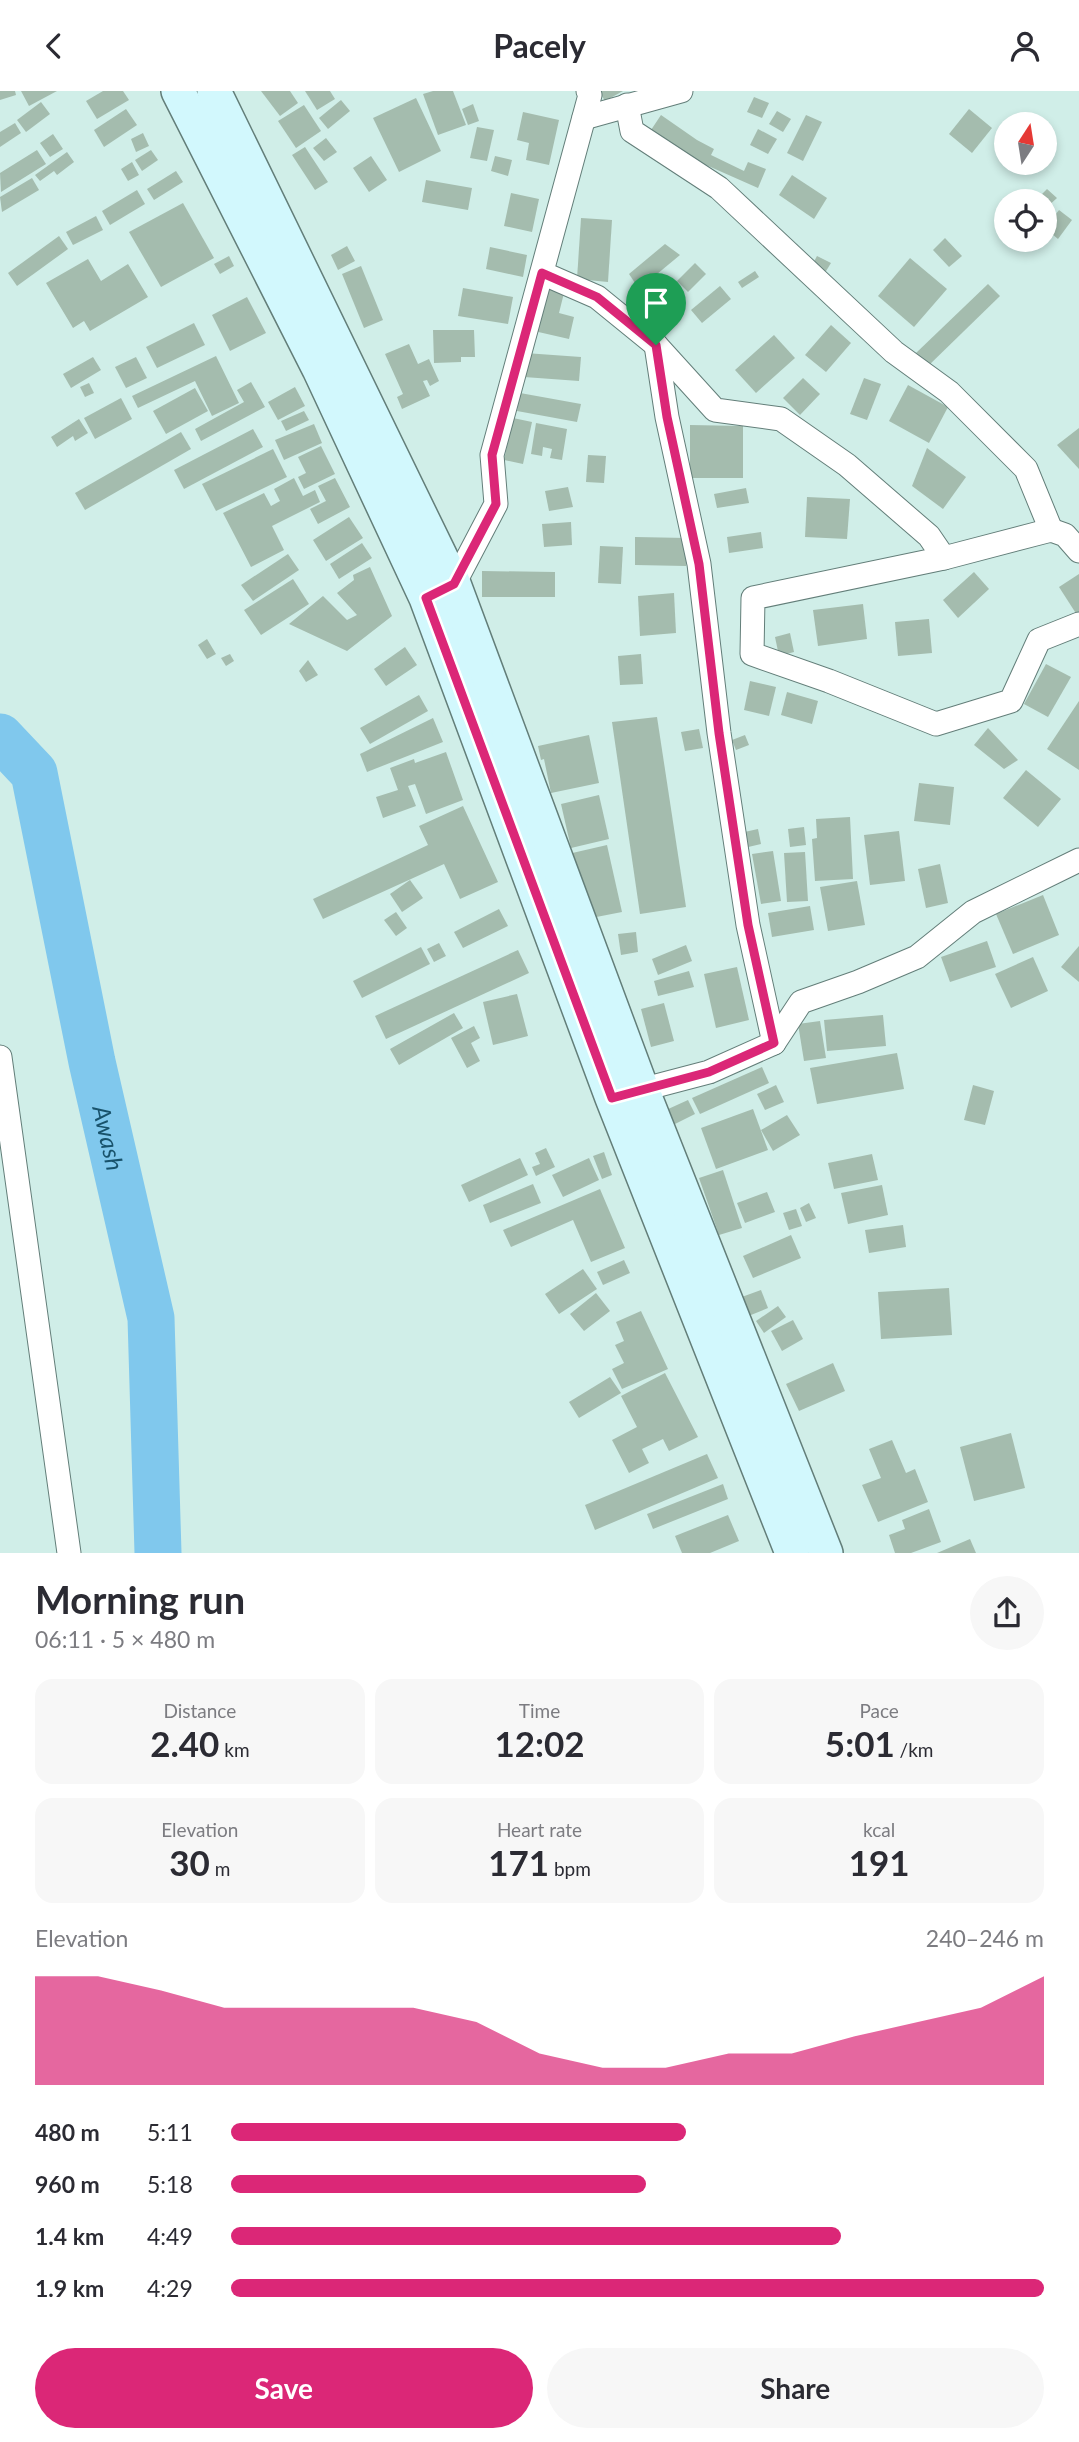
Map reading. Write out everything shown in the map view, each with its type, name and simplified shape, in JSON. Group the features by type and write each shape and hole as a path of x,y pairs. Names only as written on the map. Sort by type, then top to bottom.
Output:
{"main road":[{"path":"178,91 319,369 440,591"},
{"path":"214,91 440,591 627,1093 792,1553"},
{"path":"627,1093 826,1553"}],"street":[{"path":"440,591 496,504 492,455 584,118 590,95 588,91"},
{"path":"584,118 681,91"},
{"path":"627,106 632,131 719,188 894,352 950,392 1026,469 1051,530"},
{"path":"542,273 597,297 656,345 715,410 781,419 847,465 929,536 944,558"},
{"path":"656,345 667,417 699,564 719,733 748,925 774,1043"},
{"path":"1079,551 1065,535 1051,530 944,558 753,598 752,654 829,681 936,725 1011,701 1040,640 1079,624"},
{"path":"627,1093 709,1072 774,1043 801,1002 917,957 973,912 1079,860"},
{"path":"0,1057 69,1553"}],"building":[{"path":"0,91 15,91 16,95 0,100"},
{"path":"21,91 57,91 29,106"},
{"path":"103,91 123,91 129,100 97,119 86,101"},
{"path":"261,91 290,91 298,103 280,116"},
{"path":"305,91 330,91 335,99 317,110"},
{"path":"453,91 466,125 438,135 423,94"},
{"path":"599,91 623,91 605,101"},
{"path":"754,97 769,103 762,118 747,112"},
{"path":"416,98 441,151 399,172 373,118"},
{"path":"341,100 350,111 328,129 319,118"},
{"path":"41,102 50,114 26,132 17,120"},
{"path":"473,104 479,121 468,125 462,109"},
{"path":"304,105 321,131 296,148 278,121"},
{"path":"126,109 137,125 104,147 94,130"},
{"path":"969,109 992,128 972,153 949,134"},
{"path":"777,111 791,119 783,132 769,124"},
{"path":"523,112 559,120 549,165 526,160 529,143 517,140"},
{"path":"661,115 714,149 711,155 744,171 748,162 766,169 758,188 706,165 704,168 649,133"},
{"path":"806,115 822,122 803,161 787,153"},
{"path":"15,123 21,133 0,147 0,132"},
{"path":"477,127 494,130 487,161 470,158"},
{"path":"758,129 777,139 768,154 750,145"},
{"path":"143,133 149,146 136,152 131,139"},
{"path":"53,134 63,149 50,157 40,143"},
{"path":"326,138 337,152 324,161 313,148"},
{"path":"305,147 328,182 315,190 292,155"},
{"path":"37,150 46,164 1,192 0,173"},
{"path":"151,150 158,160 142,171 135,160"},
{"path":"67,152 74,162 57,175 54,171 40,181 35,175"},
{"path":"371,156 387,180 369,192 353,168"},
{"path":"495,156 512,160 508,176 491,171"},
{"path":"132,162 139,175 128,181 121,169"},
{"path":"176,171 183,182 154,200 147,189"},
{"path":"792,175 827,198 814,219 779,195"},
{"path":"32,178 39,190 2,212 0,197"},
{"path":"426,180 472,188 468,210 422,202"},
{"path":"137,190 145,204 110,225 102,211"},
{"path":"511,193 539,199 532,232 504,226"},
{"path":"183,203 214,258 161,287 129,232"},
{"path":"1059,210 1072,220 1058,239 1057,238"},
{"path":"96,216 103,230 73,245 66,232"},
{"path":"581,218 612,220 608,282 577,279"},
{"path":"59,236 68,249 17,286 8,273"},
{"path":"945,238 962,256 949,267 933,250"},
{"path":"665,244 680,255 639,289 629,274"},
{"path":"347,246 355,261 338,270 331,255"},
{"path":"490,247 527,255 523,277 486,269"},
{"path":"229,256 234,266 220,274 214,264"},
{"path":"817,256 831,263 823,276 810,269"},
{"path":"910,258 947,289 914,327 878,296"},
{"path":"88,259 101,281 128,264 148,297 90,331 84,321 73,328 46,283"},
{"path":"695,263 706,274 688,292 677,281"},
{"path":"361,266 383,320 364,328 342,274"},
{"path":"755,271 759,277 742,288 738,282"},
{"path":"988,284 1000,296 925,369 916,353"},
{"path":"720,286 731,299 702,323 691,310"},
{"path":"463,288 513,297 508,324 458,316"},
{"path":"544,288 564,293 559,313 574,317 569,339 534,331"},
{"path":"247,297 266,333 230,351 212,315"},
{"path":"194,323 205,345 157,368 146,347"},
{"path":"831,325 851,343 826,372 805,355"},
{"path":"433,330 474,330 475,357 461,357 461,362 434,363"},
{"path":"774,335 795,358 756,393 735,370"},
{"path":"409,344 418,364 429,359 439,381 430,386 427,380 423,381 430,396 402,409 397,397 403,394 385,354"},
{"path":"525,353 581,357 579,381 524,377"},
{"path":"216,356 239,403 212,416 195,381 138,408 132,396"},
{"path":"93,357 101,370 71,388 63,374"},
{"path":"136,357 147,378 126,388 115,367"},
{"path":"803,378 820,394 800,415 783,398"},
{"path":"864,378 881,384 867,420 850,414"},
{"path":"251,382 265,407 201,441 195,429 244,402 237,390"},
{"path":"89,383 94,393 85,397 80,387"},
{"path":"908,385 948,407 929,443 889,421"},
{"path":"295,387 305,406 278,420 268,402"},
{"path":"195,388 208,411 166,434 153,411"},
{"path":"520,393 581,404 577,422 517,411"},
{"path":"121,398 132,419 95,439 84,418"},
{"path":"304,411 309,420 286,431 281,421"},
{"path":"513,418 532,422 523,464 504,460"},
{"path":"79,419 88,433 75,441 73,436 57,447 51,437"},
{"path":"536,423 567,429 562,460 550,458 552,449 543,447 542,456 531,454"},
{"path":"314,424 322,443 284,460 275,440"},
{"path":"690,425 743,426 743,478 690,478"},
{"path":"1079,428 1079,469 1057,445"},
{"path":"253,429 263,447 184,489 174,470"},
{"path":"181,432 191,449 85,510 75,493"},
{"path":"321,446 335,474 304,489 298,477 306,473 298,457"},
{"path":"927,448 966,477 943,509 912,486"},
{"path":"273,449 287,477 216,511 202,484"},
{"path":"588,455 606,456 604,483 586,482"},
{"path":"294,478 303,496 315,490 320,502 272,526 284,550 251,567 223,513 264,493 271,506 280,501 274,489"},
{"path":"335,478 350,507 318,524 310,509 326,501 318,486"},
{"path":"568,487 573,507 549,511 545,491"},
{"path":"746,488 749,503 717,508 714,494"},
{"path":"807,497 850,499 847,539 805,537"},
{"path":"349,517 363,538 326,561 313,540"},
{"path":"571,522 572,545 544,547 542,524"},
{"path":"761,532 763,548 729,553 727,537"},
{"path":"635,537 687,538 686,566 635,565"},
{"path":"362,543 372,558 339,579 330,564"},
{"path":"600,546 623,547 621,584 598,583"},
{"path":"288,554 299,570 253,601 241,585"},
{"path":"370,567 392,616 347,651 289,624 323,596 347,620 357,615 337,593 354,580 353,575"},
{"path":"482,571 555,572 555,597 482,597"},
{"path":"974,572 989,589 958,618 943,600"},
{"path":"1079,574 1079,614 1077,615 1059,587"},
{"path":"293,579 309,604 261,635 244,610"},
{"path":"674,593 676,633 640,636 638,596"},
{"path":"863,604 867,639 818,646 813,610"},
{"path":"929,619 932,653 898,656 895,622"},
{"path":"790,633 794,652 779,656 775,637"},
{"path":"207,639 216,654 207,659 198,645"},
{"path":"405,647 417,665 386,686 374,669"},
{"path":"230,654 234,661 226,666 221,658"},
{"path":"641,654 643,684 620,685 618,656"},
{"path":"308,660 318,675 306,682 299,671"},
{"path":"1046,664 1071,677 1048,717 1024,704"},
{"path":"750,681 776,687 769,716 744,710"},
{"path":"787,692 818,701 812,724 781,715"},
{"path":"419,695 428,711 370,744 360,728"},
{"path":"1079,701 1079,770 1047,749"},
{"path":"657,717 686,907 640,914 612,722"},
{"path":"433,718 443,742 367,772 360,754"},
{"path":"988,728 1018,760 1004,769 974,745"},
{"path":"699,729 703,748 685,751 681,732"},
{"path":"589,735 599,783 551,793 544,759 541,760 538,746"},
{"path":"745,735 749,745 736,750 732,740"},
{"path":"446,752 463,800 426,814 415,784 408,786 416,806 383,818 376,797 398,790 390,768"},
{"path":"1026,770 1061,799 1038,827 1003,798"},
{"path":"919,783 954,787 950,825 914,821"},
{"path":"599,795 609,839 571,848 561,804"},
{"path":"463,806 498,882 460,899 444,864 323,919 313,899 428,845 419,826"},
{"path":"850,817 853,879 815,881 812,839 817,838 816,819"},
{"path":"804,827 806,845 790,847 788,829"},
{"path":"758,829 761,844 744,848 740,833"},
{"path":"899,831 905,881 870,885 864,835"},
{"path":"607,845 622,912 586,919 568,854"},
{"path":"773,851 781,901 761,904 752,854"},
{"path":"805,852 808,901 787,902 784,853"},
{"path":"940,864 948,903 926,908 918,869"},
{"path":"410,880 423,898 402,912 390,894"},
{"path":"857,881 865,925 828,931 820,887"},
{"path":"1043,895 1059,935 1013,954 996,914"},
{"path":"810,906 814,930 772,937 768,913"},
{"path":"499,909 508,926 463,948 454,932"},
{"path":"396,912 407,928 396,936 384,920"},
{"path":"636,932 638,952 621,955 618,934"},
{"path":"987,941 996,967 950,982 941,957"},
{"path":"439,943 446,956 434,962 427,949"},
{"path":"686,945 692,961 658,975 652,959"},
{"path":"1079,946 1079,982 1061,967"},
{"path":"421,947 430,964 362,998 353,981"},
{"path":"518,950 529,973 386,1039 375,1016"},
{"path":"1033,957 1048,991 1011,1008 995,974"},
{"path":"737,967 749,1020 716,1028 704,974"},
{"path":"689,971 694,987 658,996 654,981"},
{"path":"517,994 528,1036 493,1045 483,1002"},
{"path":"664,1003 674,1041 651,1047 641,1009"},
{"path":"454,1013 463,1028 399,1065 390,1049"},
{"path":"883,1015 886,1046 827,1051 824,1020"},
{"path":"820,1021 826,1058 804,1061 798,1024"},
{"path":"474,1026 480,1038 471,1043 480,1061 467,1068 451,1038"},
{"path":"897,1053 904,1089 817,1104 810,1068"},
{"path":"762,1067 769,1083 700,1114 692,1098"},
{"path":"776,1085 784,1102 765,1110 757,1094"},
{"path":"973,1085 994,1091 985,1125 964,1120"},
{"path":"688,1100 695,1114 673,1125 666,1110"},
{"path":"753,1109 768,1150 716,1169 701,1128"},
{"path":"787,1115 800,1135 773,1151 761,1130"},
{"path":"546,1148 555,1167 536,1176 532,1167 540,1164 535,1153"},
{"path":"604,1152 612,1175 602,1179 593,1156"},
{"path":"872,1154 878,1180 834,1189 828,1163"},
{"path":"520,1158 528,1175 469,1202 461,1185"},
{"path":"589,1158 599,1180 563,1197 552,1175"},
{"path":"723,1170 742,1228 719,1235 699,1178"},
{"path":"533,1184 541,1203 490,1223 483,1205"},
{"path":"882,1185 888,1215 848,1224 841,1193"},
{"path":"600,1189 625,1248 591,1262 573,1220 511,1247 503,1230"},
{"path":"767,1192 775,1212 745,1223 737,1203"},
{"path":"809,1203 816,1218 806,1222 800,1208"},
{"path":"796,1209 802,1226 789,1230 783,1213"},
{"path":"903,1225 906,1247 869,1253 865,1230"},
{"path":"791,1235 801,1258 753,1278 743,1256"},
{"path":"624,1260 630,1273 603,1285 597,1272"},
{"path":"583,1269 597,1289 559,1314 545,1294"},
{"path":"949,1288 952,1335 881,1339 878,1292"},
{"path":"761,1290 768,1308 746,1317 739,1298"},
{"path":"596,1293 610,1311 584,1331 570,1314"},
{"path":"778,1306 786,1317 764,1333 756,1321"},
{"path":"641,1311 668,1369 622,1389 612,1369 624,1363 615,1345 624,1341 616,1322"},
{"path":"793,1320 803,1339 782,1351 771,1331"},
{"path":"833,1363 845,1391 799,1411 786,1384"},
{"path":"665,1373 698,1437 669,1451 663,1439 642,1449 649,1463 629,1473 612,1440 637,1427 621,1396"},
{"path":"610,1377 621,1393 579,1418 569,1402"},
{"path":"1011,1433 1025,1488 974,1501 960,1447"},
{"path":"892,1440 906,1473 915,1469 928,1502 878,1522 862,1485 881,1478 869,1449"},
{"path":"707,1454 718,1478 595,1530 585,1505"},
{"path":"723,1484 728,1499 653,1529 647,1514"},
{"path":"929,1509 941,1542 911,1553 895,1553 889,1535 905,1529 902,1520"},
{"path":"728,1515 739,1541 710,1553 682,1553 675,1536"},
{"path":"970,1539 976,1553 937,1553"}],"waterway":[{"name":"Awash","path":"0,737 34,773 92,1062 151,1318 158,1553"}],"route":[{"path":"542,273 597,297 656,345 667,417 699,564 719,733 748,925 774,1043 709,1072 612,1098 426,598 454,584 496,504 492,455 542,273"}]}
